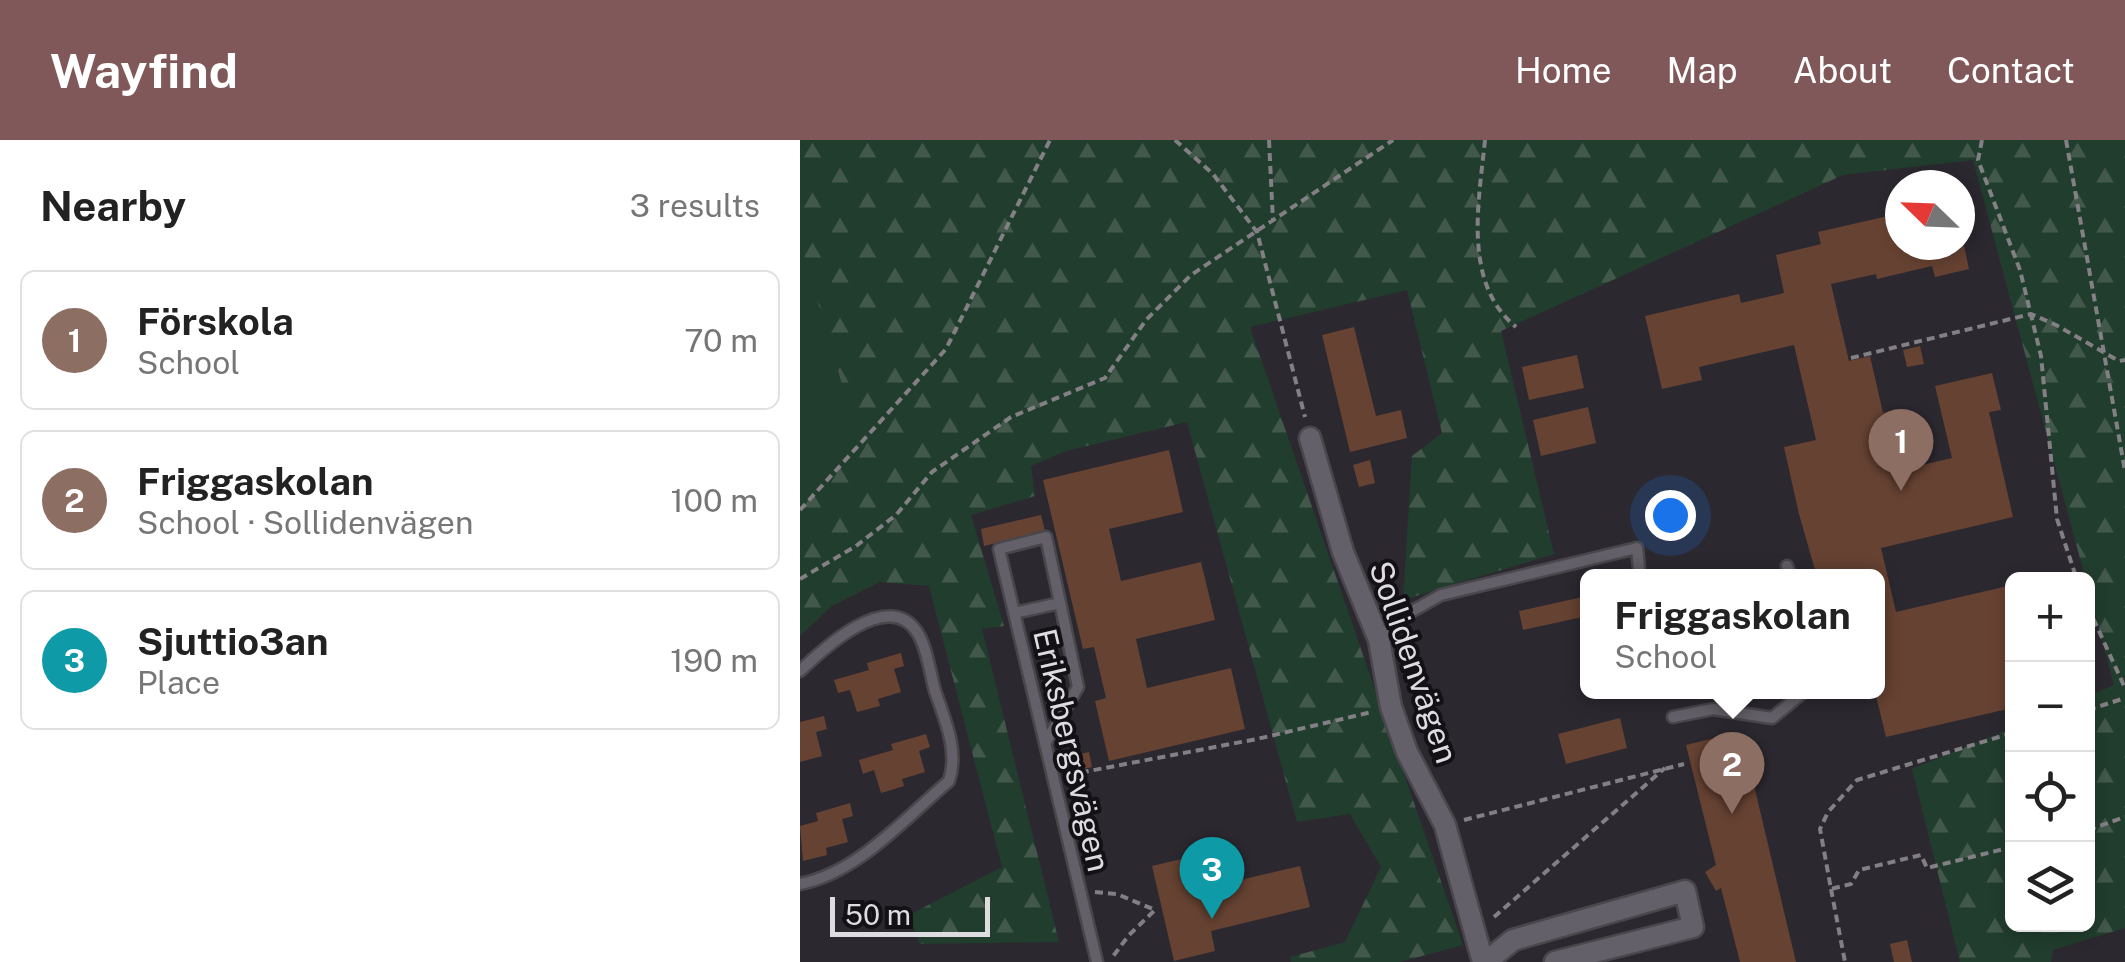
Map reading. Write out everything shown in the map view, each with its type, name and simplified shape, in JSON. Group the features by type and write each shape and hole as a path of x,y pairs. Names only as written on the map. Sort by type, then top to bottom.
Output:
{"street":[{"name":"Sollidenvägen","path":"1310,438 1343,552 1379,640 1392,707 1408,752 1445,826 1484,962 1513,940 1685,891 1694,927 1555,962"}],"lane":[{"name":"Eriksbergsvägen","path":"1060,604 1046,537 999,548 1097,962"},
{"path":"1379,640 1398,620 1441,595 1638,548 1639,568"},
{"path":"1014,613 1060,604 1078,687 1046,742"},
{"path":"800,671 832,641 874,618 894,616 916,630 950,736 954,766 949,781 871,848 824,880 800,884"},
{"path":"1673,717 1713,709 1772,718 1795,699"}],"path":[{"path":"800,510 946,348 1050,140"},
{"path":"1175,140 1213,174 1257,232 1310,438"},
{"path":"1269,140 1273,221"},
{"path":"800,579 856,546 896,515 932,472 1011,417 1105,378 1146,320 1191,276 1393,140"},
{"path":"1485,140 1476,233 1480,264 1501,315 1516,327"},
{"path":"1982,140 1978,160 2020,270 2042,356 2058,518 2075,572"},
{"path":"2066,140 2125,470"},
{"path":"1852,358 2031,314 2119,361 2125,360"},
{"path":"2095,622 2125,688"},
{"path":"2095,708 2125,698"},
{"path":"1055,778 1257,739 1392,707"},
{"path":"1844,962 1820,829 1828,812 1857,780 2005,735"},
{"path":"1445,826 1684,764"},
{"path":"1475,934 1666,768"},
{"path":"2095,828 2125,817"},
{"path":"1831,889 1852,884 1859,870 1906,858 1921,855 1927,868 2005,849"},
{"path":"1080,890 1117,894 1156,910 1108,962"}],"green space":[{"path":"800,140 2125,140 2125,928 2053,950 2051,962 1960,962 1912,769 2005,731 2005,932 2095,932 2095,693 2114,685 2095,614 2095,572 2084,572 1973,160 1843,175 1501,331 1554,554 1403,600 1412,456 1442,433 1407,290 1250,327 1463,945 1400,962 1291,962 1290,957 1345,942 1381,867 1350,814 1297,822 1187,422 1066,451 1031,466 1035,496 971,515 1004,626 982,629 1059,942 920,944 909,915 1002,867 929,586 880,582 832,606 800,636"},
{"path":"800,241 856,432 800,504"}],"building":[{"path":"1885,217 1885,260 1967,260 1969,269 1935,277 1932,266 1877,279 1876,274 1831,284 1849,361 1870,356 1883,413 1895,410 1909,468 1952,458 1935,386 1992,373 2001,410 1989,412 2013,517 1881,548 1896,612 2005,587 2005,710 1886,737 1877,699 1885,699 1885,569 1815,569 1784,447 1816,440 1794,345 1699,367 1702,380 1662,389 1645,316 1739,294 1741,303 1784,293 1776,255 1821,244 1818,232"},
{"path":"1354,327 1376,416 1401,410 1407,438 1350,452 1322,335"},
{"path":"1920,346 1924,364 1907,367 1903,350"},
{"path":"1577,355 1584,388 1529,400 1522,367"},
{"path":"1588,407 1596,443 1541,456 1533,420"},
{"path":"1169,450 1183,512 1109,529 1121,581 1201,562 1215,620 1136,639 1147,688 1231,668 1245,729 1109,761 1095,701 1106,698 1094,647 1083,649 1043,480"},
{"path":"1370,460 1375,483 1359,487 1353,465"},
{"path":"1041,515 1045,531 984,546 981,529"},
{"path":"1580,598 1580,618 1523,630 1519,611"},
{"path":"901,653 904,666 894,669 901,692 878,699 880,706 857,712 850,690 838,693 834,680 869,670 867,663"},
{"path":"824,716 827,729 816,732 822,756 800,762 800,722"},
{"path":"1620,718 1627,748 1566,764 1558,734"},
{"path":"1735,733 1742,762 1748,760 1796,962 1740,962 1721,888 1716,891 1705,872 1716,865 1686,745"},
{"path":"926,734 930,747 919,751 925,772 902,779 904,786 881,793 874,770 863,774 859,760 893,750 891,744"},
{"path":"1089,752 1092,767 1064,773 1060,759"},
{"path":"850,803 853,816 842,819 848,842 826,848 827,855 803,861 800,826 818,821 816,813"},
{"path":"1194,856 1202,889 1300,866 1310,907 1211,931 1215,951 1174,961 1152,866"},
{"path":"1907,940 1912,962 1894,962 1890,944"}],"place":[{"name":"Förskola","path":"1901,491"},
{"name":"Friggaskolan","path":"1732,814"},
{"name":"Sjuttio3an","path":"1212,919"}]}
